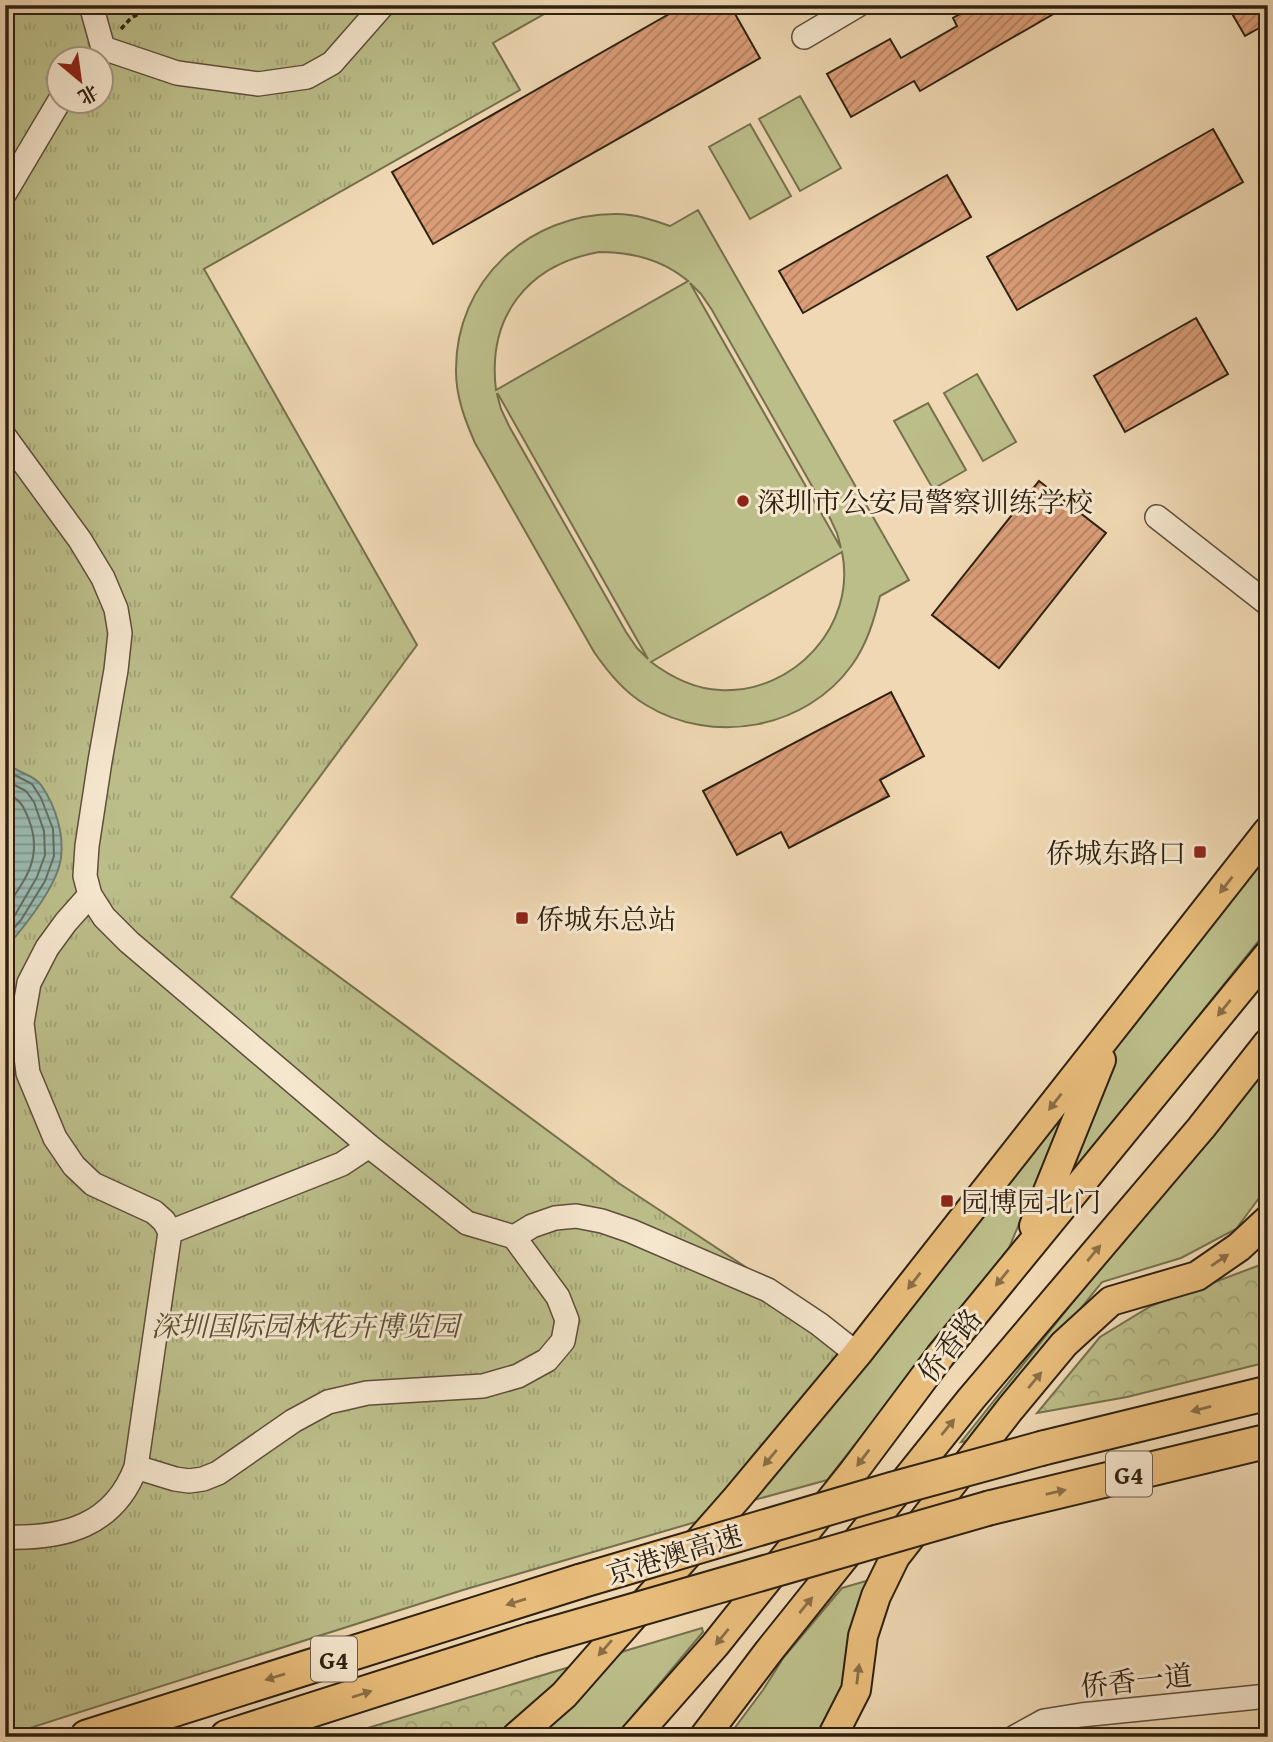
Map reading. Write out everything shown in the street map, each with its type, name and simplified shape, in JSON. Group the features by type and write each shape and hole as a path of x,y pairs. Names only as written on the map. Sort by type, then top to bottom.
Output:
{"highway":[{"name":"京港澳高速","path":"87,1737 581,1581 893,1489 1043,1448 1268,1393"},
{"name":"京港澳高速","path":"227,1737 531,1640 989,1507 1268,1441"}],"main road":[{"path":"516,1737 564,1695 737,1497 857,1354 1268,831"},
{"name":"侨香路","path":"634,1737 715,1645 854,1471 940,1356 1268,955"},
{"path":"1023,1253 1114,1028"},
{"name":"侨香路","path":"704,1737 769,1651 971,1399 1192,1138 1268,1043"},
{"path":"832,1737 856,1690 863,1636 876,1596 895,1558 1056,1353 1111,1301 1197,1276 1239,1247 1268,1220"}],"street":[{"path":"91,5 96,46"},
{"path":"116,58 177,72 258,83 307,77 332,63 383,5"},
{"path":"804,37 858,5"},
{"path":"5,193 51,116"},
{"path":"5,437 80,540 103,578 116,608 120,634 116,670 87,846 85,876 90,895 104,917 129,942 369,1146 467,1223 514,1237 558,1297 567,1320 562,1341 547,1360 518,1376 483,1386 367,1393 328,1402 293,1421 218,1473 203,1479 175,1479 136,1467"},
{"path":"1157,517 1268,604"},
{"path":"5,1537 44,1536 86,1524 104,1514 119,1500 130,1484 136,1467 170,1232 164,1221 154,1212 93,1184 74,1166 55,1138 28,1073 22,1023 29,983 47,948 90,895"},
{"path":"170,1232 342,1164 369,1146"},
{"path":"514,1237 532,1226 555,1218 576,1216 602,1221 768,1290 819,1324 857,1354"},
{"name":"侨香一道","path":"1015,1737 1044,1721 1268,1696"}],"path":[{"path":"105,46 131,18 155,5"}],"green space":[{"name":"深圳国际园林花卉博览园","path":"5,5 560,5 493,43 520,90 204,269 417,645 231,897 620,1184 856,1340 706,1519 463,1590 5,1736"},
{"path":"800,96 841,168 800,191 759,119"},
{"path":"750,124 791,196 750,219 709,147"},
{"path":"698,210 909,580 880,596 862,649 833,687 810,704 784,717 757,724 728,727 700,725 672,718 638,700 617,681 594,652 475,443 459,399 456,371 459,338 468,308 483,282 503,258 527,240 555,225 585,217 624,214 670,226","holes":["599,252 635,255 668,267 688,281 496,390 498,339 517,298 532,282 551,269","690,283 712,310 829,516 841,548","497,394 648,659 626,632 501,409","842,552 844,579 840,605 830,629 814,650 795,667 772,680 747,688 720,690 683,681 651,662"]},
{"path":"977,374 1016,442 983,461 944,393"},
{"path":"928,403 966,470 933,489 894,421"},
{"path":"1268,838 1268,929 1067,1181 1119,1020"},
{"path":"1268,1058 1268,1186 1236,1229 1181,1258 1102,1282 974,1440 961,1442"},
{"path":"1055,1115 1063,1119 1009,1248 827,1480 736,1505"},
{"path":"1268,1262 1268,1362 1127,1397 1037,1413 1100,1337 1151,1306"},
{"path":"873,1579 844,1680 818,1737 728,1737 784,1657 842,1588"},
{"path":"702,1628 703,1632 615,1737 527,1737 608,1656"},
{"path":"573,1666 548,1695 499,1737 338,1737"}],"water":[{"path":"5,755 10,765 38,781 46,793 57,820 62,848 54,881 30,918 5,949"}],"building":[{"path":"685,5 730,5 760,58 433,244 392,172"},
{"path":"976,5 1069,5 920,91 914,81 851,117 827,74 890,39 901,58 957,26 953,18"},
{"path":"1227,5 1268,5 1268,23 1245,36"},
{"path":"1213,129 1243,182 1017,310 987,257"},
{"path":"947,175 971,217 803,313 779,271"},
{"path":"1196,318 1228,374 1125,432 1094,376"},
{"path":"1039,481 1106,533 999,668 932,615"},
{"path":"891,692 924,756 880,780 889,796 789,848 781,832 737,855 703,791"}],"place":[{"name":"深圳市公安局警察训练学校","path":"743,501"},
{"name":"侨城东路口","path":"1200,852"},
{"name":"侨城东总站","path":"522,918"},
{"name":"园博园北门","path":"947,1201"}]}
